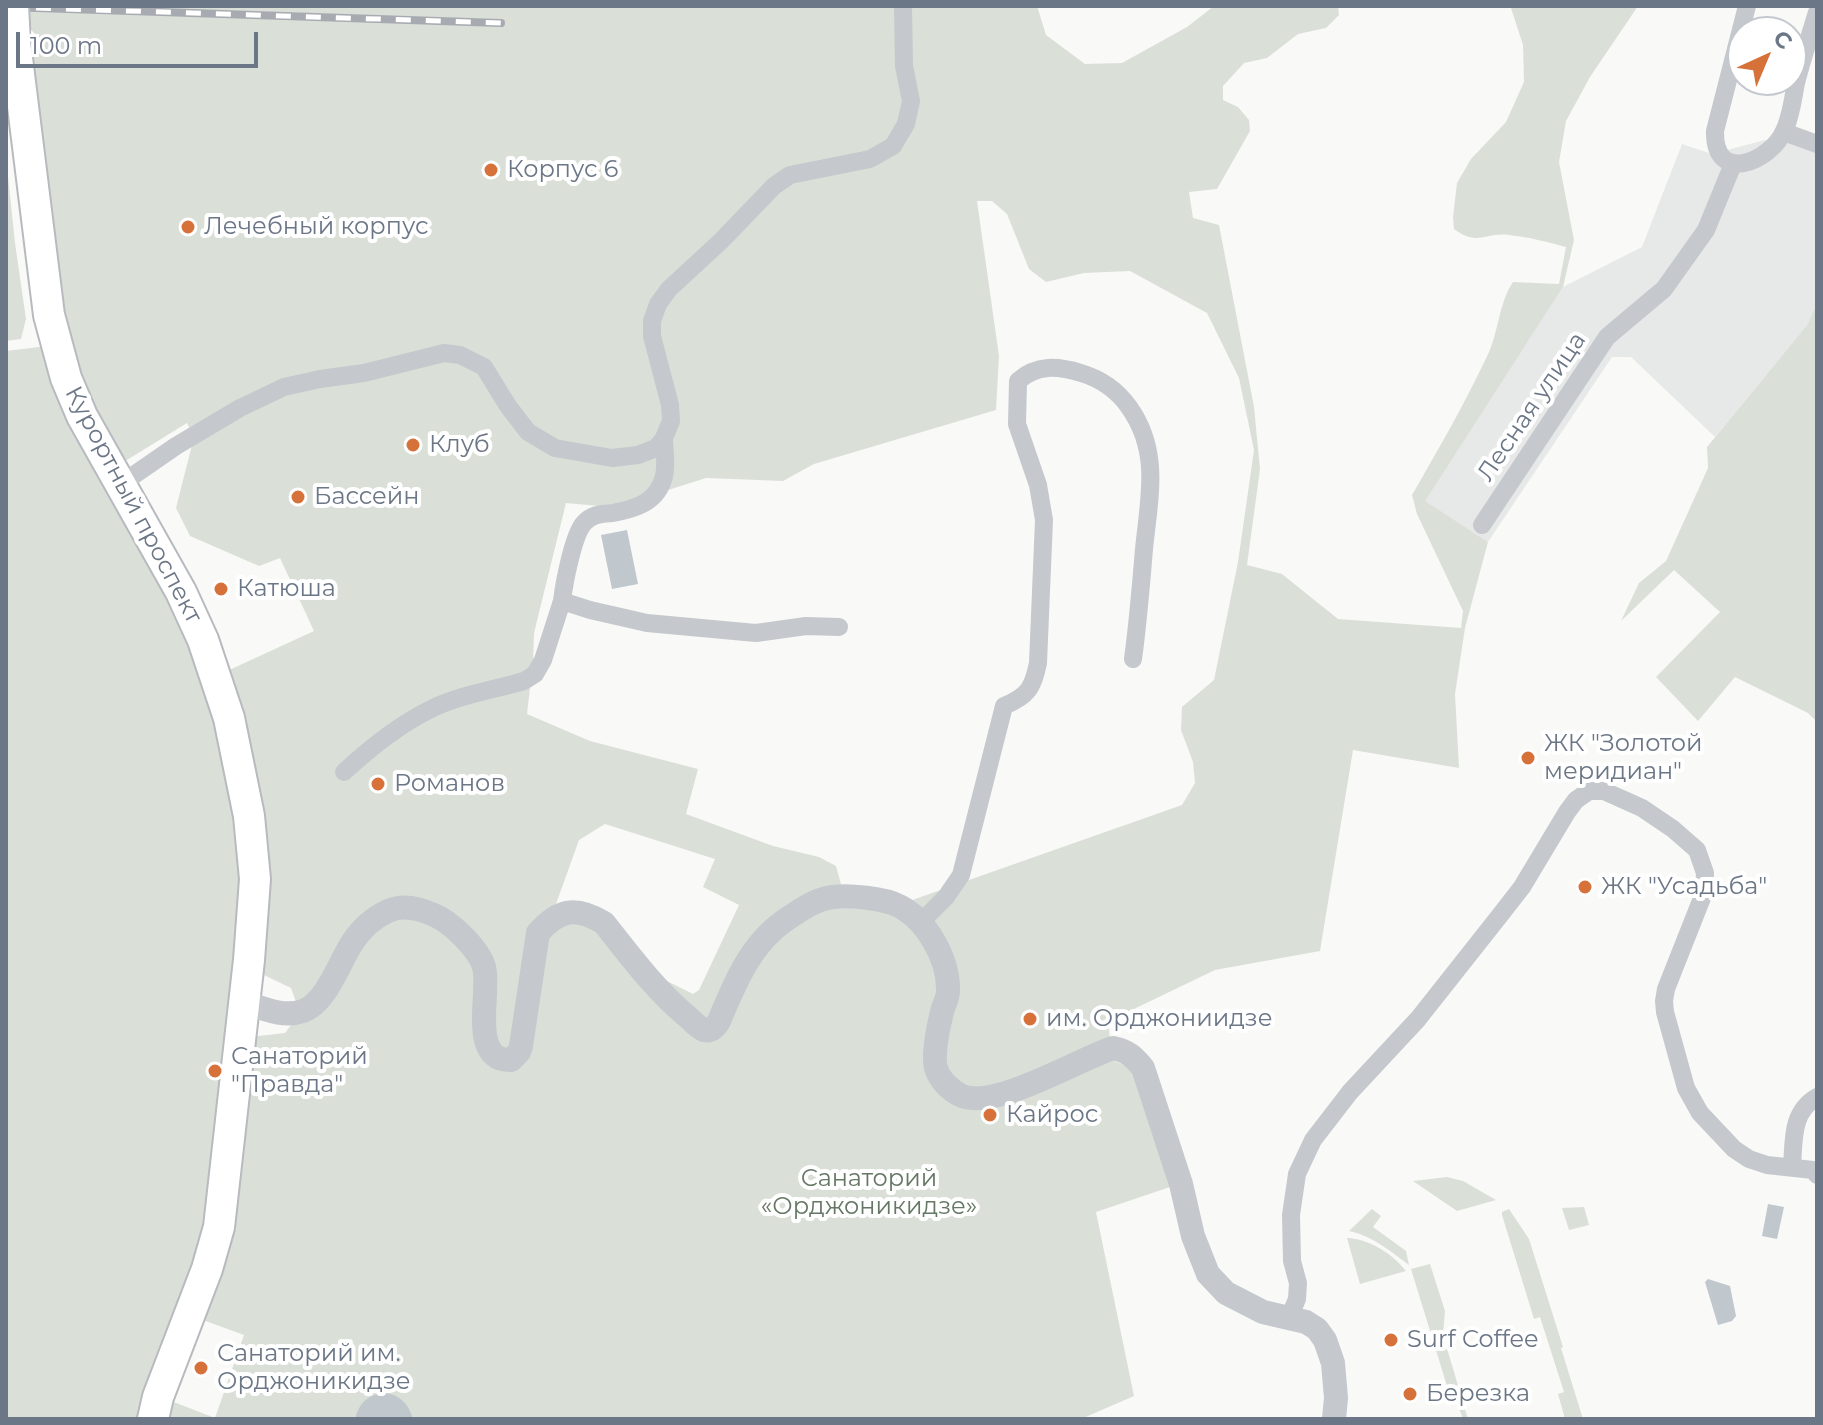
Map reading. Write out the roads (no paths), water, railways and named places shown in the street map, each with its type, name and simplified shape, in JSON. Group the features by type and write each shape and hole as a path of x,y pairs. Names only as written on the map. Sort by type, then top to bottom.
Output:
{"main road":[{"name":"Курортный проспект","path":"13,6 49,315 66,378 82,416 181,592 203,640 229,718 249,816 255,879 219,1227 207,1269 158,1397 153,1419"}],"street":[{"path":"121,484 176,446 240,408 284,387 364,373 444,353 460,355 484,367 528,432 555,448 612,458 638,455 656,448 671,421 670,405 652,336 652,321 658,304 669,289 774,186 790,175 870,159 893,146 906,124 911,101 904,66 903,6"},
{"path":"1747,6 1715,131 1717,151 1721,158 1733,164 1756,158 1775,144 1784,132 1817,12"},
{"path":"1784,132 1817,144"},
{"name":"Лесная улица","path":"1482,525 1607,337 1664,289 1706,230 1733,164"},
{"path":"921,922 946,897 961,875 1004,706 1021,699 1034,683 1038,663 1044,520 1038,485 1017,424 1018,381 1029,371 1060,367 1095,378 1120,395 1140,423 1149,452 1151,484 1133,659"},
{"path":"344,772 391,732 431,708 524,681 535,674 543,660 562,601 581,525 594,515 643,505 655,496 664,475 664,438"},
{"path":"562,601 647,623 756,633 806,626 839,627"},
{"path":"1289,1318 1297,1299 1298,1283 1292,1261 1291,1215 1297,1174 1313,1140 1350,1092 1418,1019 1522,887 1567,812 1576,800 1589,791 1604,791 1617,796 1673,829 1697,850 1705,873 1704,893 1664,1001 1686,1088 1700,1113 1734,1149 1749,1159 1767,1165 1813,1170 1817,1175"},
{"path":"244,1002 272,1012 301,1012 325,992 353,941 374,917 397,907 421,909 441,918 460,934 479,957 484,968 486,1041 491,1054 501,1060 511,1060 521,1046 538,933 551,919 575,912 590,915 604,923 665,997 704,1030 711,1030 744,964 762,940 781,923 813,903 831,897 859,897 898,905 921,922 934,939 947,975 948,993 935,1053 936,1068 949,1087 965,1097 980,1099 1029,1085 1113,1048 1133,1055 1143,1068 1181,1184 1193,1236 1208,1274 1226,1293 1263,1312 1306,1322 1317,1329 1325,1340 1333,1363 1334,1419"},
{"path":"1792,1167 1799,1113 1817,1097"}],"railway":[{"path":"6,7 501,23"}],"place":[{"name":"Корпус 6","path":"491,170"},
{"name":"Лечебный корпус","path":"188,227"},
{"name":"Клуб","path":"413,445"},
{"name":"Бассейн","path":"298,497"},
{"name":"Катюша","path":"221,589"},
{"name":"ЖК \"Золотой меридиан\"","path":"1528,758"},
{"name":"Романов","path":"378,784"},
{"name":"ЖК \"Усадьба\"","path":"1585,887"},
{"name":"им. Орджониидзе","path":"1030,1019"},
{"name":"Санаторий \"Правда\"","path":"215,1071"},
{"name":"Кайрос","path":"990,1115"},
{"name":"Surf Coffee","path":"1391,1340"},
{"name":"Санаторий им. Орджоникидзе","path":"201,1368"},
{"name":"Березка","path":"1410,1394"}],"park label":[{"name":"Санаторий «Орджоникидзе»","path":"869,1193"}]}
